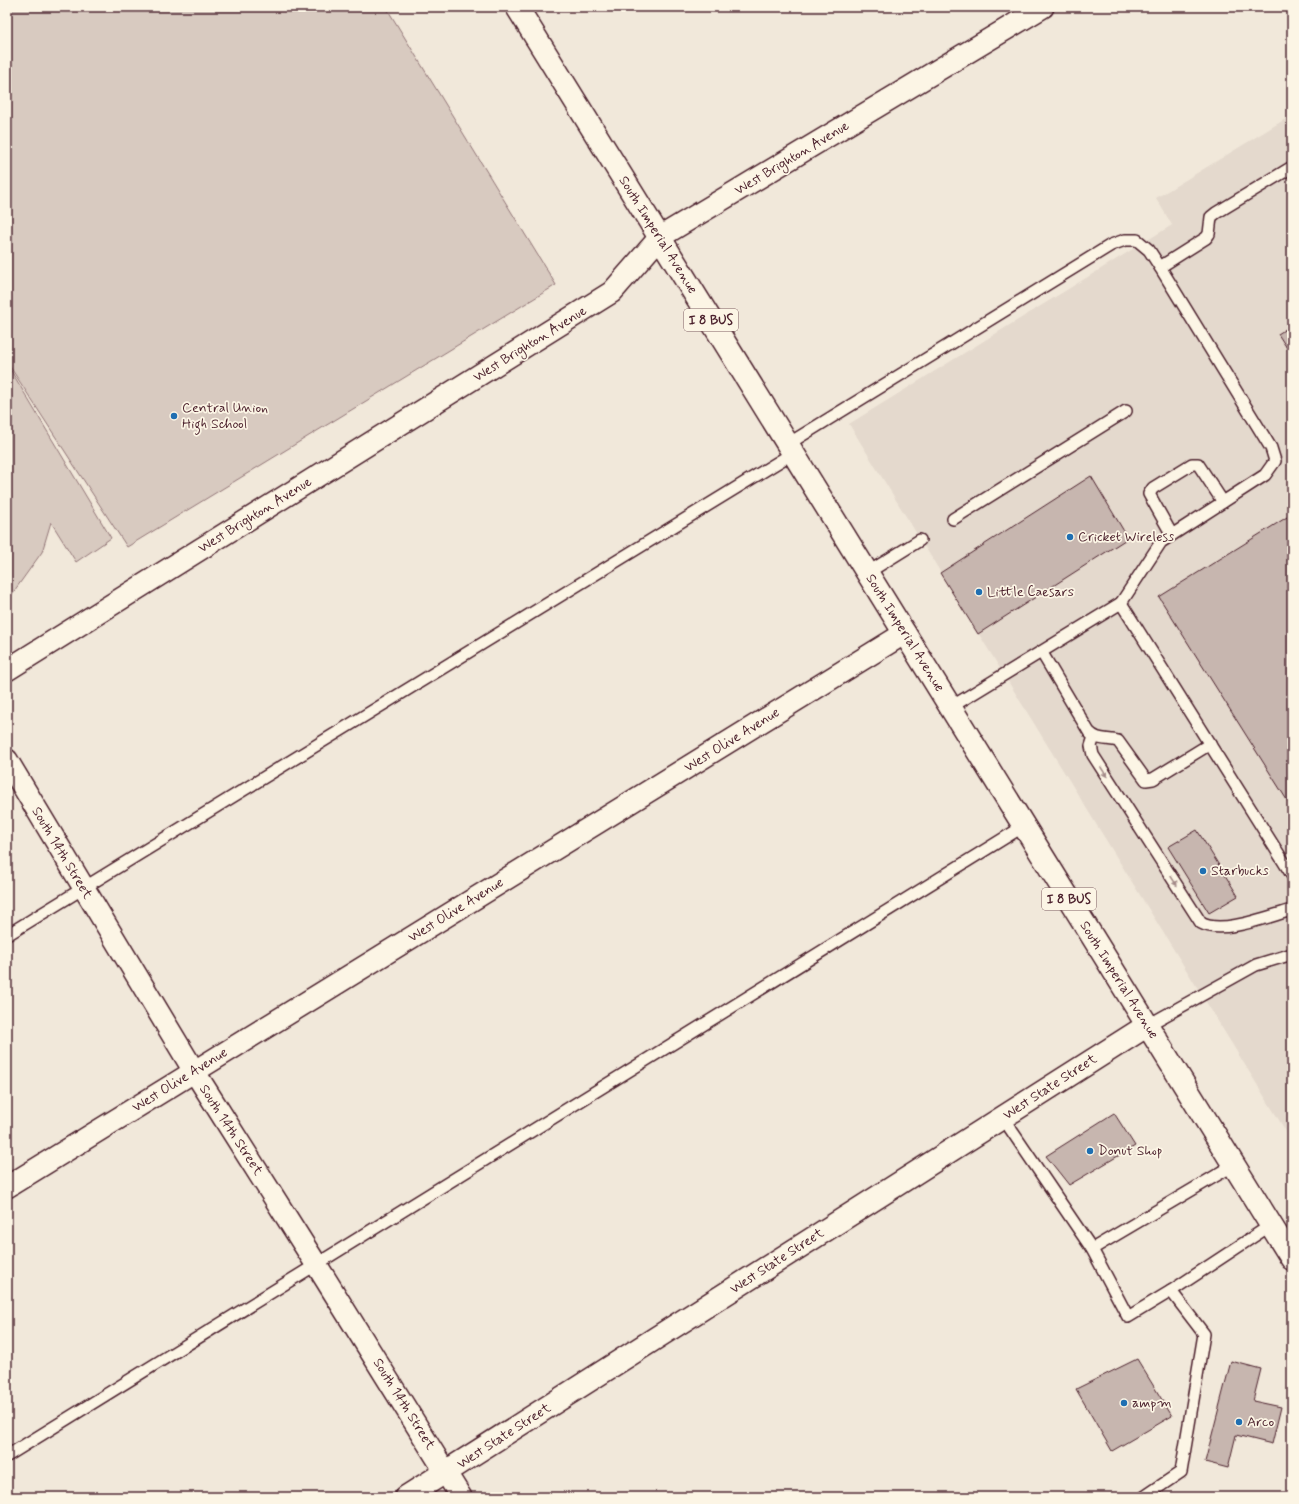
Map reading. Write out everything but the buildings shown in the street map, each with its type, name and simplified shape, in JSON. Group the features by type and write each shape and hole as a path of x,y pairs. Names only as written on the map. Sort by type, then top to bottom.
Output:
{"main road":[{"name":"South Imperial Avenue","path":"517,7 1292,1258"},
{"name":"West State Street","path":"406,1497 446,1473 1148,1025"}],"street":[{"name":"West Brighton Avenue","path":"7,670 612,292 660,237 1043,7"},
{"name":"West Olive Avenue","path":"7,1187 905,633"},
{"name":"South 14th Street","path":"7,760 194,1071 461,1497"}],"lane":[{"path":"1160,267 1206,238 1209,234 1212,217 1216,213 1292,167"},
{"path":"7,935 791,449 1111,245 1125,240 1138,240 1149,250 1160,267 1271,448 1275,461 1265,474 1172,535 1157,548 1121,603 1042,653 951,707"},
{"path":"953,519 1126,411"},
{"path":"1172,535 1149,494 1153,488 1192,464 1198,464 1223,502"},
{"path":"868,573 920,540"},
{"path":"1121,603 1292,875"},
{"path":"1042,653 1089,732 1094,737 1118,741 1146,780 1153,779 1210,744"},
{"path":"1094,737 1090,746 1093,755 1201,923 1209,927 1227,927 1292,910"},
{"path":"7,1456 1024,826"},
{"path":"1148,1025 1256,965 1292,954"},
{"path":"1002,1118 1092,1249 1128,1317 1171,1291 1272,1225"},
{"path":"1092,1249 1234,1165"},
{"path":"1144,1497 1181,1472 1204,1334 1171,1291"}],"shaded area":[{"name":"Central Union High School","path":"7,7 386,7 556,285 127,547 7,362"},
{"path":"1292,115 1292,1141 849,424 1172,225 1156,198"},
{"path":"7,364 111,538 76,562 51,522 42,552 7,601"}],"place":[{"name":"Central Union High School","path":"174,416"},
{"name":"Cricket Wireless","path":"1070,537"},
{"name":"Little Caesars","path":"979,592"},
{"name":"Starbucks","path":"1203,871"},
{"name":"Donut Shop","path":"1090,1151"},
{"name":"ampm","path":"1124,1403"},
{"name":"Arco","path":"1239,1422"}]}
